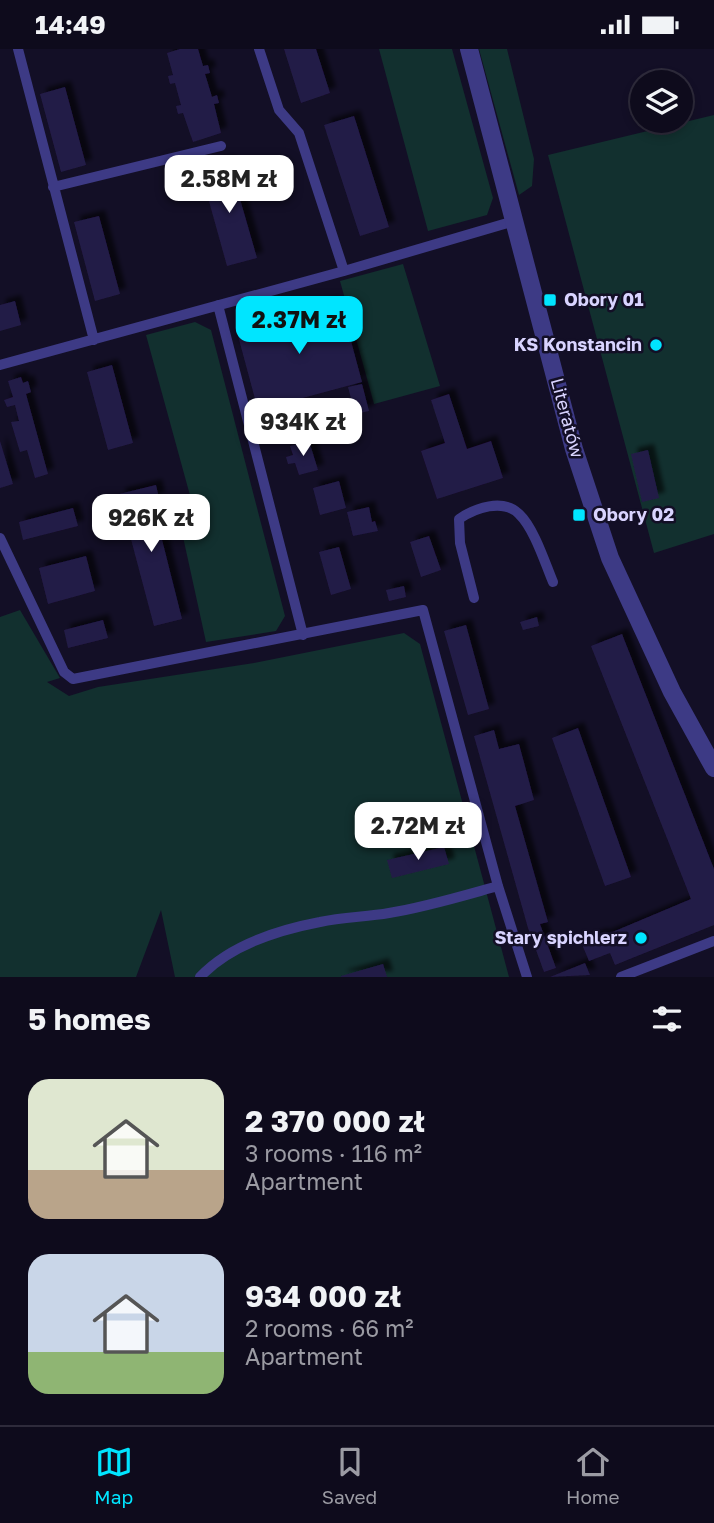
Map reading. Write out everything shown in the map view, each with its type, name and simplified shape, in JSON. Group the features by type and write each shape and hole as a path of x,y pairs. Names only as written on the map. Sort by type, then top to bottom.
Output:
{"street":[{"name":"Literatów","path":"469,49 574,449 615,570 672,692 714,768"}],"lane":[{"path":"18,49 94,340"},
{"path":"259,49 279,110 299,133 344,271"},
{"path":"53,187 221,146"},
{"path":"0,365 344,271 514,221"},
{"path":"218,305 303,635"},
{"path":"474,598 460,543 459,519 471,510 497,505 518,513 532,534 554,582"},
{"path":"0,538 64,673 73,679 423,610 498,885 527,977"},
{"path":"200,977 211,966 245,944 320,922 387,914 436,904 498,885"},
{"path":"621,977 714,941"}],"green space":[{"path":"379,49 452,49 493,198 487,215 428,231"},
{"path":"479,49 507,49 534,159 532,186 519,195"},
{"name":"KS Konstancin","path":"714,115 714,534 654,553 548,155 639,133 693,133 693,120"},
{"path":"403,264 440,386 374,404 340,281"},
{"path":"195,322 211,330 285,616 276,631 206,642 178,514 194,510 146,335"},
{"path":"20,610 60,678 47,682 69,696 98,687 254,663 404,633 420,644 509,977 175,977 161,910 136,977 0,977 0,617"}],"building":[{"path":"180,49 198,49 203,66 208,65 210,73 205,74 212,97 217,95 219,103 214,104 221,133 193,142 183,113 178,114 176,106 181,105 175,83 170,84 168,76 173,75 167,53"},
{"path":"284,49 316,49 330,93 301,103"},
{"path":"65,87 86,165 61,172 40,94"},
{"path":"354,116 389,227 360,236 324,125"},
{"path":"229,161 257,258 227,266 202,176 216,171 214,165"},
{"path":"99,216 120,294 95,301 74,222"},
{"path":"15,301 21,325 0,331 0,305"},
{"path":"333,302 334,306 341,304 362,382 258,410 237,332 259,326 257,318 289,310 291,317 325,308 324,304"},
{"path":"112,365 133,443 108,450 87,372"},
{"path":"21,377 23,383 28,381 31,392 26,394 48,474 35,478 27,450 20,452 11,422 19,421 15,405 7,407 4,400 13,397 8,381"},
{"path":"362,384 369,411 355,414 348,387"},
{"path":"449,394 467,449 491,441 503,478 437,499 421,451 445,443 431,400"},
{"path":"0,441 13,484 0,488"},
{"path":"309,441 318,470 299,475 295,463 288,464 286,457 293,455 290,446"},
{"path":"648,450 659,498 642,502 631,454"},
{"path":"339,481 346,508 320,515 313,488"},
{"path":"156,485 159,498 152,500 182,619 154,626 119,494"},
{"path":"369,507 372,522 375,521 378,531 353,536 347,512"},
{"path":"73,508 78,526 23,540 19,522"},
{"path":"429,536 441,570 421,577 410,542"},
{"path":"339,547 351,589 331,595 319,552"},
{"path":"86,556 95,591 48,604 39,568"},
{"path":"404,586 406,597 389,601 386,590"},
{"path":"537,617 539,626 523,630 520,622"},
{"path":"103,620 108,638 68,648 64,630"},
{"path":"466,625 489,709 468,715 444,631"},
{"path":"622,634 714,869 714,925 615,965 610,953 589,961 581,942 602,934 603,936 691,899 591,646"},
{"path":"578,728 631,877 605,886 552,738"},
{"path":"494,730 499,749 519,744 534,800 515,806 548,922 540,924 556,968 544,972 528,928 474,736"},
{"path":"444,847 449,864 392,878 387,860"},
{"path":"585,963 590,975 550,977"},
{"path":"383,964 387,977 341,977 341,976"}],"place":[{"name":"Obory 01","path":"550,300"},
{"name":"KS Konstancin","path":"656,345"},
{"name":"Obory 02","path":"579,515"},
{"name":"Stary spichlerz","path":"641,938"}]}
